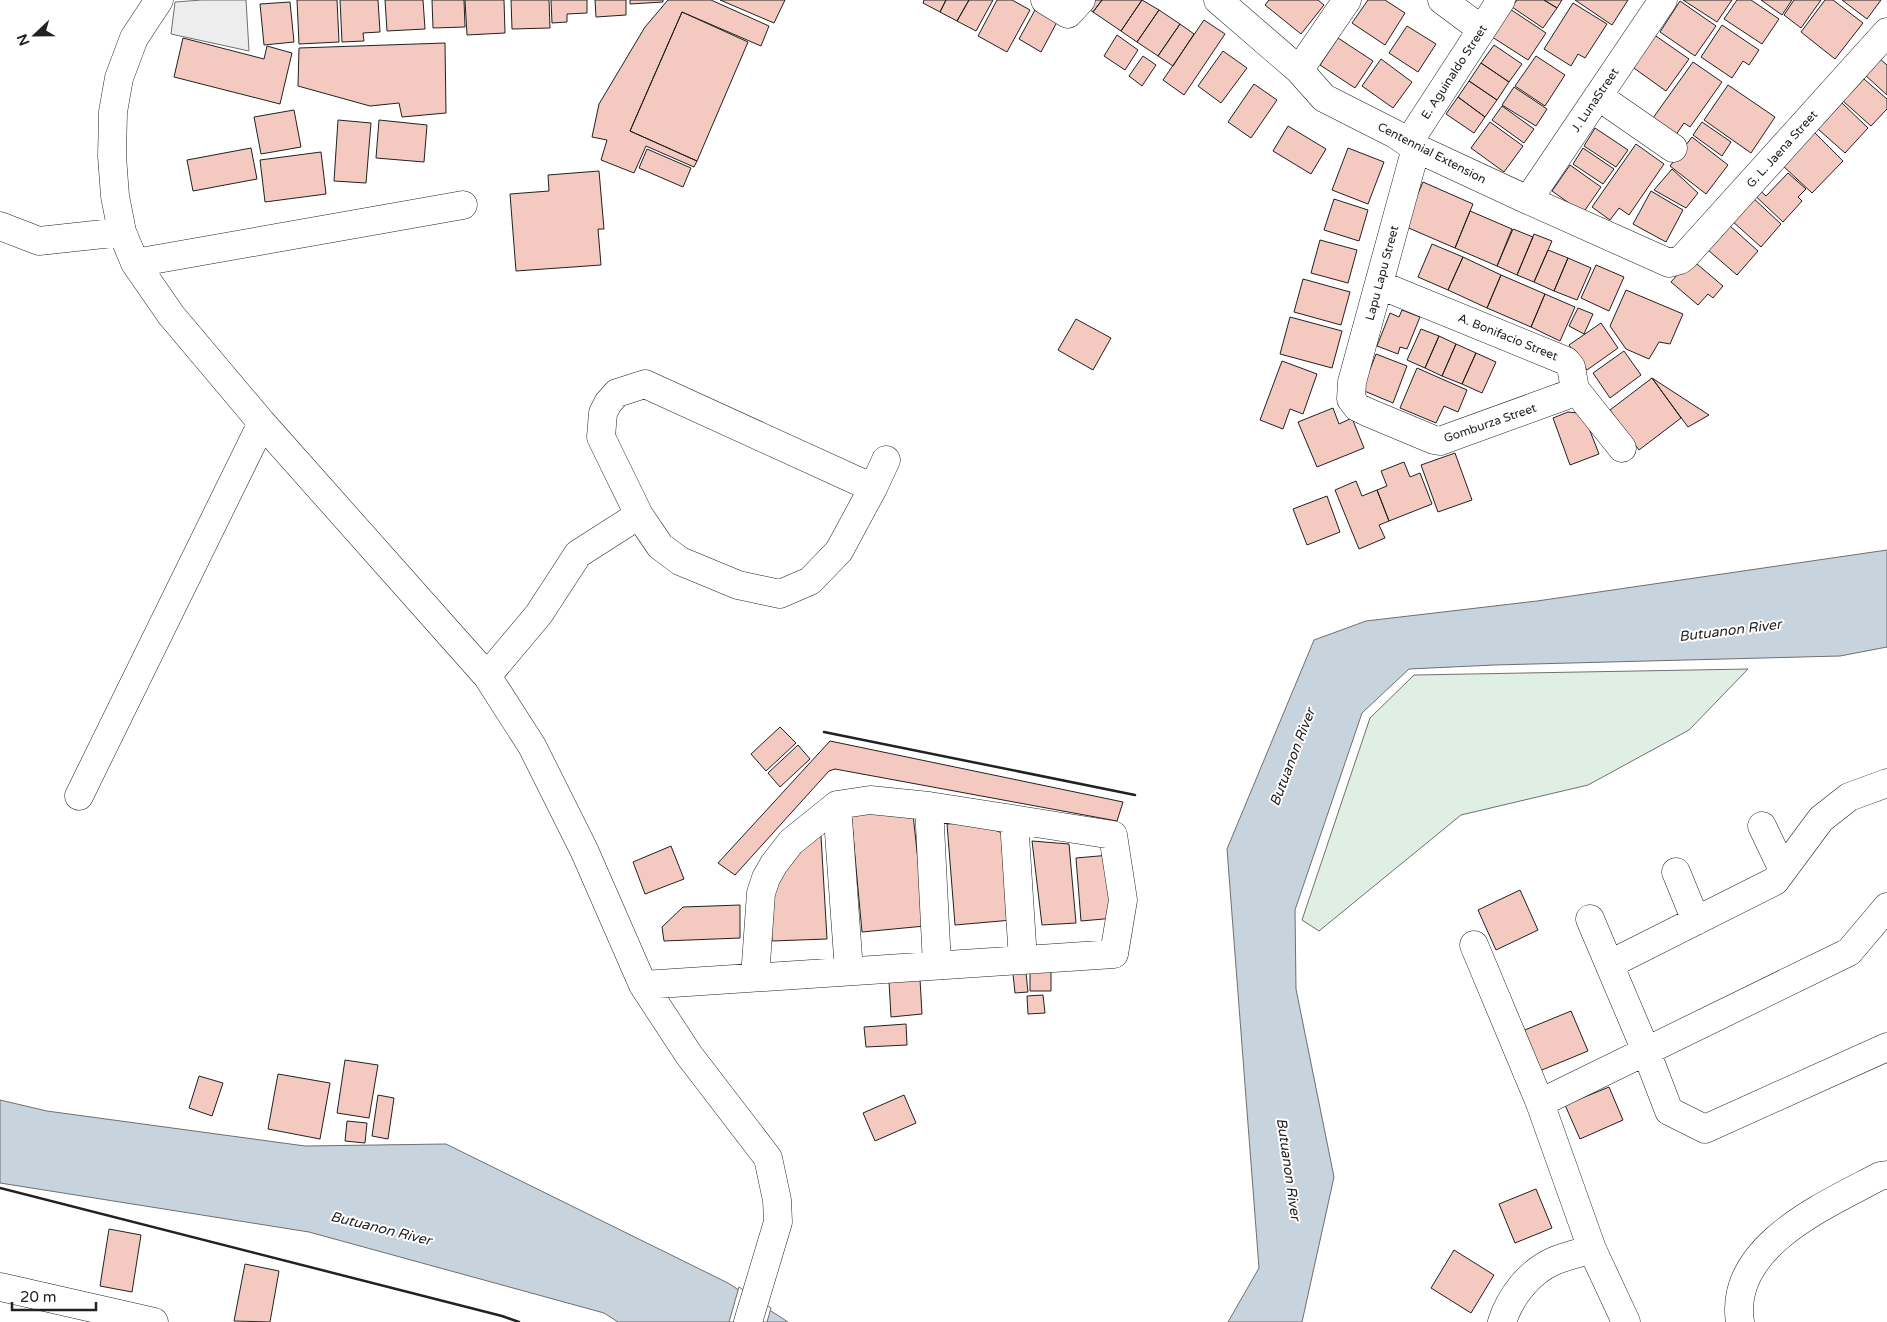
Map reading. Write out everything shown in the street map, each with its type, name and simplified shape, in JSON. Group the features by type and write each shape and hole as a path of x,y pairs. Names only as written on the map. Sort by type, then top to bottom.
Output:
{"street":[{"path":"158,0 134,38 119,78 113,112 112,156 114,196 122,232 135,263 171,315 262,423 487,676 532,746 584,850 643,985 689,1055 768,1158 777,1200 778,1222 748,1322"},
{"path":"1045,0 1068,14 1081,0"},
{"name":"Centennial Extension","path":"1218,0 1298,70 1324,98 1395,134 1412,145 1528,200 1663,261 1674,262"},
{"path":"1298,70 1347,0"},
{"path":"1442,0 1482,29"},
{"name":"E. Aguinaldo Street","path":"1412,145 1500,0"},
{"name":"J. LunaStreet","path":"1528,200 1664,0"},
{"name":"G. L. Jaena Street","path":"1674,262 1685,256 1887,32"},
{"path":"1598,96 1672,148"},
{"name":"Lapu Lapu Street","path":"1351,399 1352,382 1380,285 1412,145"},
{"path":"135,263 463,205"},
{"path":"0,226 39,241 122,232"},
{"name":"A. Bonifacio Street","path":"1380,285 1566,361 1571,367 1575,389 1622,448"},
{"path":"873,488 645,384 616,393 608,402 603,413 601,437 639,515 660,546 680,561 738,585 780,594 810,581 839,552 873,488 886,460"},
{"name":"Gomburza Street","path":"1351,399 1357,406 1367,412 1440,441 1564,396 1575,389"},
{"path":"79,796 262,423"},
{"path":"487,676 540,614 578,554 639,515"},
{"path":"1610,964 1774,880 1821,819 1849,797 1887,783"},
{"path":"643,985 1114,954 1123,900 1113,835 929,806 870,800 837,805 791,842 766,878 761,893 755,977"},
{"path":"837,805 849,971"},
{"path":"929,806 937,965"},
{"path":"1014,820 1023,960"},
{"path":"1762,826 1783,870"},
{"path":"1676,872 1696,921"},
{"path":"1540,1103 1849,952 1887,908"},
{"path":"1590,919 1646,1051 1669,1111 1705,1129 1887,1047"},
{"path":"1474,945 1540,1103 1592,1249 1626,1322"},
{"path":"1740,1322 1740,1298 1745,1281 1765,1249 1803,1218 1880,1176 1887,1175"},
{"path":"1502,1322 1508,1305 1527,1280 1552,1262 1592,1249"},
{"path":"0,1287 154,1322"}],"green space":[{"path":"1748,669 1689,730 1588,785 1461,815 1319,931 1302,920 1370,718 1414,675"}],"shaded area":[{"path":"246,0 249,51 171,34 175,2"}],"water":[{"name":"Butuanon River","path":"1887,550 1887,647 1840,656 1409,669 1362,713 1295,910 1296,989 1334,1177 1302,1322 1228,1322 1259,1268 1227,849 1314,640 1366,621 1537,601"},
{"name":"Butuanon River","path":"0,1100 47,1111 305,1146 446,1144 728,1283 788,1322 618,1322 604,1313 309,1232 0,1183"}],"pier":[{"path":"739,1287 771,1308 767,1322 729,1322"}],"building":[{"path":"297,0 337,0 339,42 299,44"},
{"path":"340,0 378,0 380,32 363,33 364,41 342,42"},
{"path":"385,0 423,0 425,29 387,31"},
{"path":"432,0 464,0 465,27 433,28"},
{"path":"465,0 504,0 505,33 467,35"},
{"path":"511,0 549,0 550,28 512,29"},
{"path":"551,0 587,0 587,13 567,14 567,22 552,23"},
{"path":"595,0 626,0 626,15 596,17"},
{"path":"630,0 663,0 663,2 630,4"},
{"path":"668,0 711,0 769,26 761,46 682,12 630,131 697,161 694,167 646,146 634,173 601,160 607,140 592,137 599,104 645,27"},
{"path":"720,0 785,0 774,23"},
{"path":"924,0 946,0 940,12 923,3"},
{"path":"946,0 969,0 957,21 940,12"},
{"path":"969,0 993,0 976,31 957,21"},
{"path":"997,0 1012,0 1030,10 1007,52 978,36"},
{"path":"1092,0 1102,0 1093,12 1087,8"},
{"path":"1102,0 1142,0 1121,31 1093,12"},
{"path":"1142,0 1159,10 1137,42 1121,31"},
{"path":"1269,0 1318,0 1324,5 1301,34 1265,5"},
{"path":"1368,0 1385,0 1405,13 1385,45 1352,23"},
{"path":"1517,0 1544,0 1557,8 1543,28 1512,7"},
{"path":"1544,0 1562,0 1557,8"},
{"path":"1575,0 1628,0 1612,25"},
{"path":"1683,0 1732,0 1717,22"},
{"path":"1737,0 1751,0 1779,19 1762,44 1724,19"},
{"path":"1761,0 1792,0 1782,15"},
{"path":"1794,0 1821,0 1801,28 1784,15"},
{"path":"1825,0 1833,0 1863,23 1835,59 1801,32"},
{"path":"1842,0 1881,0 1867,19"},
{"path":"1680,1 1716,26 1695,56 1660,32"},
{"path":"290,2 294,42 264,45 260,4"},
{"path":"1573,3 1607,24 1585,58 1578,54 1571,66 1544,49"},
{"path":"1507,7 1546,33 1528,60 1489,35"},
{"path":"1035,10 1057,22 1041,52 1019,39"},
{"path":"1159,10 1180,24 1158,56 1137,42"},
{"path":"682,12 748,42 697,161 630,131"},
{"path":"1204,20 1225,34 1184,95 1163,80"},
{"path":"1180,24 1194,34 1173,66 1158,56"},
{"path":"1722,25 1759,50 1749,65 1743,61 1732,78 1701,57"},
{"path":"1407,26 1436,44 1418,72 1389,53"},
{"path":"1653,34 1689,59 1666,91 1631,66"},
{"path":"1117,35 1138,50 1125,70 1104,56"},
{"path":"183,38 264,59 267,46 292,53 280,104 174,77"},
{"path":"1338,38 1373,61 1355,88 1320,65"},
{"path":"445,43 446,113 402,117 399,103 370,106 298,86 299,48"},
{"path":"1494,45 1522,64 1509,82 1481,63"},
{"path":"1223,51 1247,68 1221,103 1198,86"},
{"path":"1143,56 1156,65 1142,86 1129,76"},
{"path":"1536,56 1565,75 1545,106 1515,86"},
{"path":"1381,59 1412,82 1393,108 1362,86"},
{"path":"1880,59 1887,65 1887,95 1865,75"},
{"path":"1693,62 1722,82 1690,127 1684,123 1671,142 1648,125"},
{"path":"1481,63 1509,82 1497,100 1469,81"},
{"path":"1864,79 1887,99 1887,109 1871,126 1843,101"},
{"path":"1469,81 1497,100 1485,117 1458,97"},
{"path":"1254,84 1277,100 1251,138 1228,122"},
{"path":"1728,85 1775,117 1751,153 1704,120"},
{"path":"1514,87 1547,109 1536,126 1502,105"},
{"path":"1458,97 1485,117 1474,133 1446,114"},
{"path":"1842,103 1868,128 1845,153 1818,129"},
{"path":"1502,106 1534,129 1524,143 1492,120"},
{"path":"294,110 301,147 261,154 254,117"},
{"path":"338,120 371,123 366,183 334,181"},
{"path":"379,120 427,125 424,162 376,158"},
{"path":"1490,122 1523,146 1504,172 1471,148"},
{"path":"1702,122 1731,142 1722,156 1693,135"},
{"path":"1288,126 1326,149 1311,174 1273,151"},
{"path":"1595,128 1628,150 1616,167 1584,146"},
{"path":"1813,131 1843,161 1812,193 1781,164"},
{"path":"1692,137 1728,165 1706,194 1670,166"},
{"path":"1636,144 1664,164 1629,215 1619,208 1610,220 1592,207"},
{"path":"251,148 257,179 193,191 187,160"},
{"path":"1348,148 1384,162 1368,204 1332,190"},
{"path":"1583,148 1614,169 1603,184 1573,164"},
{"path":"647,149 691,168 683,187 639,168"},
{"path":"321,152 326,194 265,202 260,160"},
{"path":"1570,165 1601,187 1583,213 1552,191"},
{"path":"1672,169 1698,193 1686,208 1654,190"},
{"path":"599,171 604,229 598,229 601,265 516,271 510,194 549,191 548,175"},
{"path":"1788,173 1806,189 1798,197 1802,201 1783,222 1749,190 1754,185 1766,196"},
{"path":"1423,182 1473,204 1455,248 1404,226"},
{"path":"1651,191 1683,210 1666,242 1633,224"},
{"path":"1752,197 1781,224 1761,247 1731,220"},
{"path":"1334,199 1368,210 1359,241 1324,230"},
{"path":"1470,211 1512,229 1497,266 1455,248"},
{"path":"1729,225 1758,251 1737,275 1708,250"},
{"path":"1513,229 1533,237 1517,275 1497,266"},
{"path":"1534,234 1552,241 1534,282 1517,275"},
{"path":"1320,240 1357,250 1348,283 1311,273"},
{"path":"1432,244 1463,257 1448,290 1418,277"},
{"path":"1548,250 1568,258 1554,291 1534,282"},
{"path":"1463,257 1501,275 1487,308 1448,290"},
{"path":"1568,258 1591,268 1577,300 1554,291"},
{"path":"1691,259 1723,286 1713,298 1708,294 1698,305 1671,282"},
{"path":"1596,265 1624,277 1609,311 1581,298"},
{"path":"1501,275 1545,294 1531,327 1487,308"},
{"path":"1303,279 1350,292 1341,325 1294,312"},
{"path":"1626,290 1683,314 1670,344 1659,342 1649,359 1626,349 1610,326"},
{"path":"1545,294 1575,307 1560,341 1531,327"},
{"path":"1578,308 1593,314 1584,334 1569,326"},
{"path":"1402,310 1420,317 1407,349 1400,347 1398,354 1377,346 1390,313 1399,317"},
{"path":"1290,317 1342,331 1332,368 1280,354"},
{"path":"1076,319 1111,338 1093,370 1058,350"},
{"path":"1601,323 1618,348 1587,370 1569,345"},
{"path":"1421,329 1439,336 1425,368 1407,360"},
{"path":"1439,336 1456,344 1442,376 1425,368"},
{"path":"1456,344 1476,353 1462,384 1442,376"},
{"path":"1624,351 1641,375 1610,398 1593,373"},
{"path":"1476,353 1496,362 1482,393 1462,384"},
{"path":"1376,354 1407,366 1393,403 1362,390"},
{"path":"1282,361 1317,374 1303,414 1290,409 1283,429 1260,420"},
{"path":"1417,368 1467,390 1458,412 1444,406 1436,423 1400,408"},
{"path":"1652,378 1709,415 1688,427"},
{"path":"1652,378 1681,418 1639,450 1610,410"},
{"path":"1333,408 1339,424 1352,418 1364,448 1317,467 1298,422"},
{"path":"1568,412 1578,413 1587,423 1599,454 1570,465 1553,418"},
{"path":"1455,453 1472,500 1438,512 1421,465"},
{"path":"1404,462 1410,477 1420,473 1432,504 1389,521 1377,490 1387,486 1381,471"},
{"path":"1356,481 1362,496 1377,490 1389,521 1379,525 1385,538 1359,549 1335,490"},
{"path":"1327,496 1340,532 1307,545 1293,509"},
{"path":"780,727 796,743 766,771 751,754"},
{"path":"830,741 1123,802 1117,821 835,769 829,771 735,875 718,863"},
{"path":"798,745 810,759 780,787 768,773"},
{"path":"851,813 913,814 925,926 862,932"},
{"path":"977,822 1004,834 1012,920 955,925 947,824"},
{"path":"821,836 827,939 772,941 768,882 807,838"},
{"path":"1032,841 1069,844 1076,923 1042,925"},
{"path":"671,846 684,879 645,894 633,862"},
{"path":"1110,855 1115,918 1081,921 1076,858"},
{"path":"1520,890 1538,930 1496,950 1478,910"},
{"path":"740,905 740,938 664,941 662,927 683,907"},
{"path":"1030,965 1051,965 1051,991 1030,991"},
{"path":"1026,973 1028,992 1015,993 1013,974"},
{"path":"920,979 922,1014 891,1017 889,981"},
{"path":"1043,995 1045,1013 1028,1014 1027,996"},
{"path":"1571,1011 1588,1051 1537,1072 1520,1032"},
{"path":"906,1024 907,1045 866,1047 864,1027"},
{"path":"345,1060 378,1065 369,1118 337,1113"},
{"path":"278,1074 330,1083 320,1139 268,1129"},
{"path":"199,1076 223,1083 212,1116 189,1108"},
{"path":"1609,1087 1623,1120 1580,1139 1565,1105"},
{"path":"378,1095 394,1098 388,1139 372,1136"},
{"path":"904,1095 916,1123 875,1141 863,1113"},
{"path":"347,1121 367,1123 365,1143 345,1141"},
{"path":"1536,1189 1552,1228 1515,1243 1499,1204"},
{"path":"109,1229 141,1235 132,1292 100,1286"},
{"path":"1454,1250 1494,1275 1471,1313 1431,1288"},
{"path":"245,1264 279,1271 270,1322 234,1321"}],"wall":[{"path":"824,732 1135,795"},
{"path":"0,1188 502,1316 519,1322"}]}
